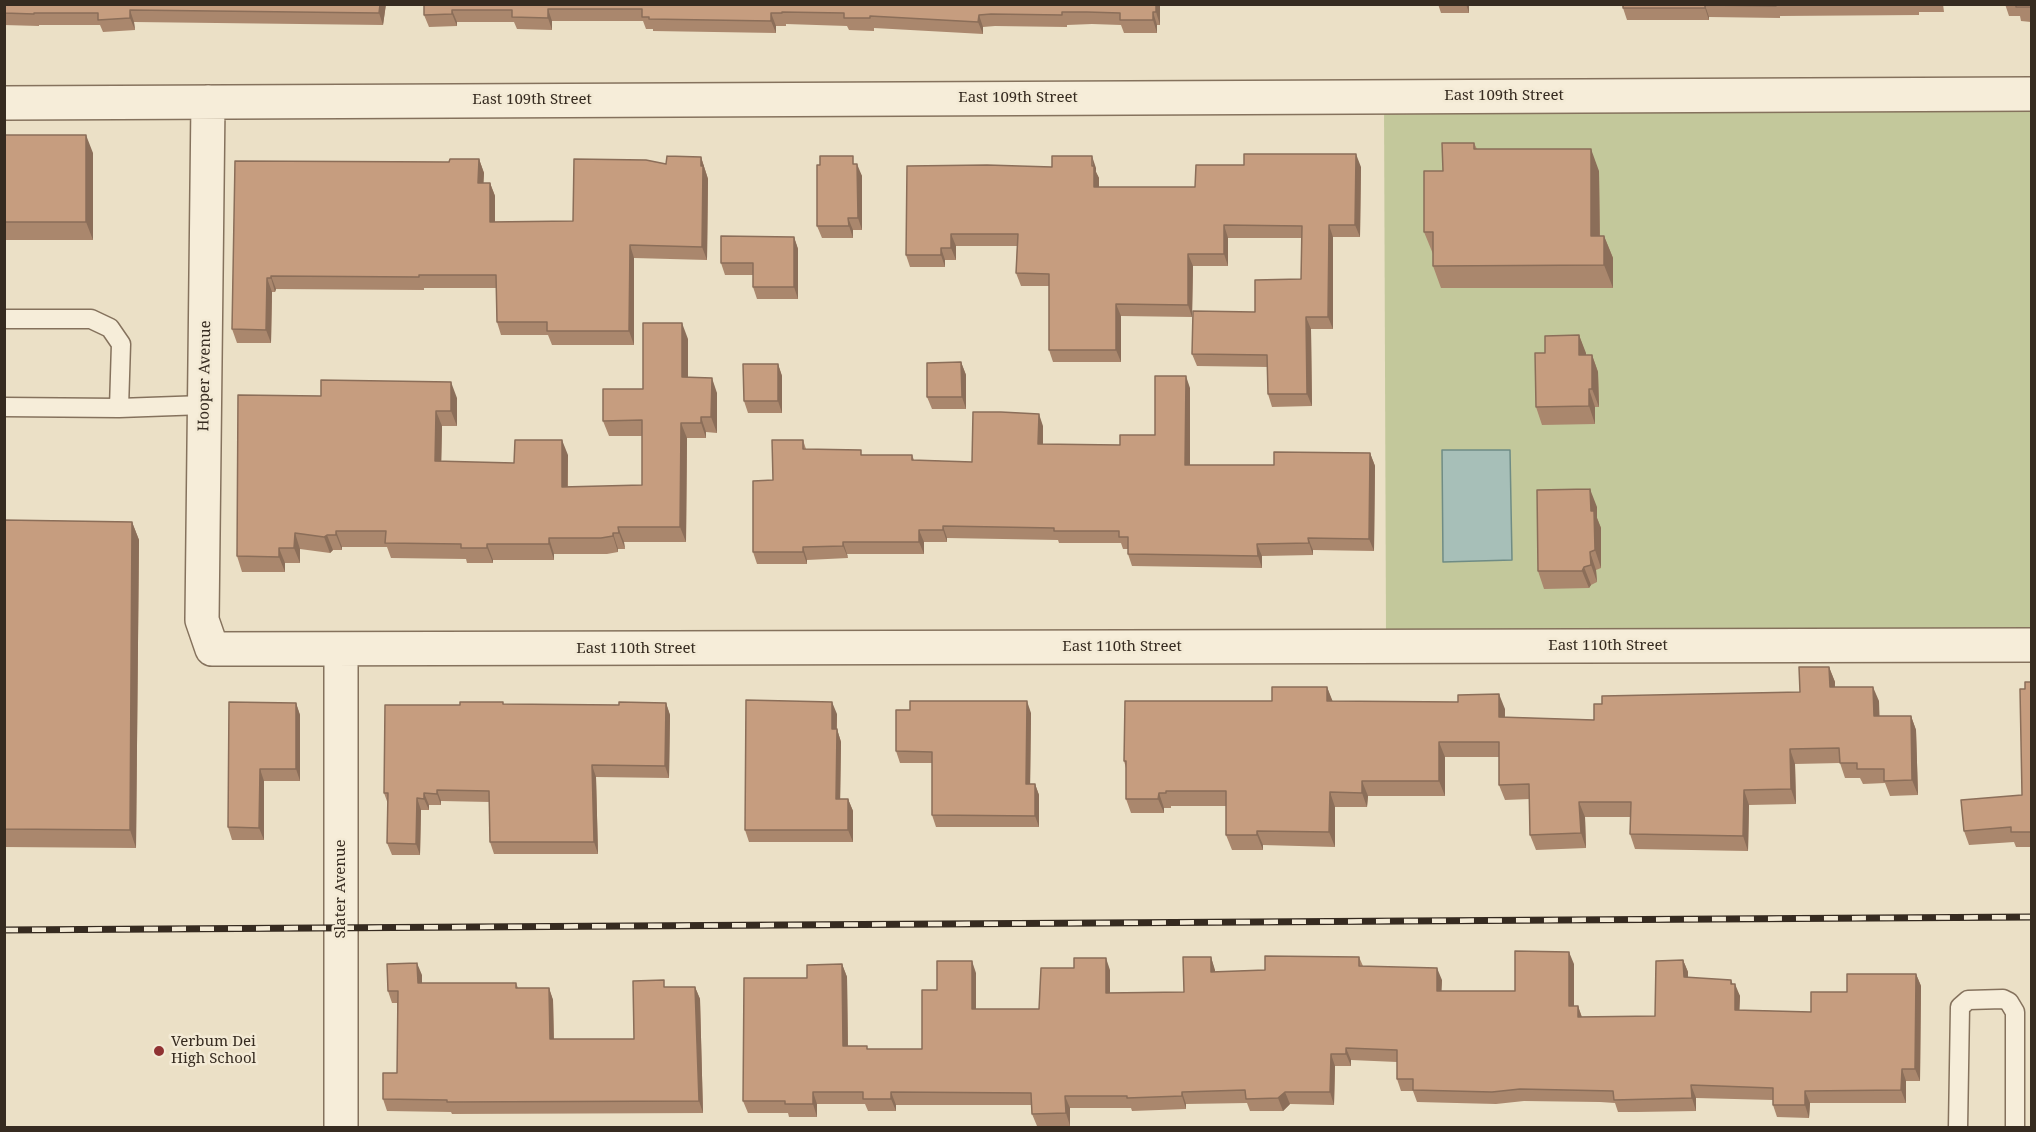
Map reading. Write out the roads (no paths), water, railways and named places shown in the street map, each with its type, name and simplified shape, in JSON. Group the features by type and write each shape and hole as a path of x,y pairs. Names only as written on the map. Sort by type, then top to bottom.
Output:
{"street":[{"name":"East 109th Street","path":"4,103 2031,94"},
{"name":"Hooper Avenue","path":"208,102 202,620 212,649"},
{"name":"East 110th Street","path":"212,649 2031,645"},
{"name":"Slater Avenue","path":"341,650 341,1128"}],"lane":[{"path":"4,319 91,319 110,328 120,344 119,408"},
{"path":"4,407 119,408 204,405"},
{"path":"1958,1128 1960,1007 1968,1000 2002,999 2009,1002 2015,1012 2015,1128"}],"water":[{"path":"1442,450 1510,450 1512,560 1443,562"}],"railway":[{"path":"4,930 2032,917"}],"place":[{"name":"Verbum Dei High School","path":"159,1051"}]}
